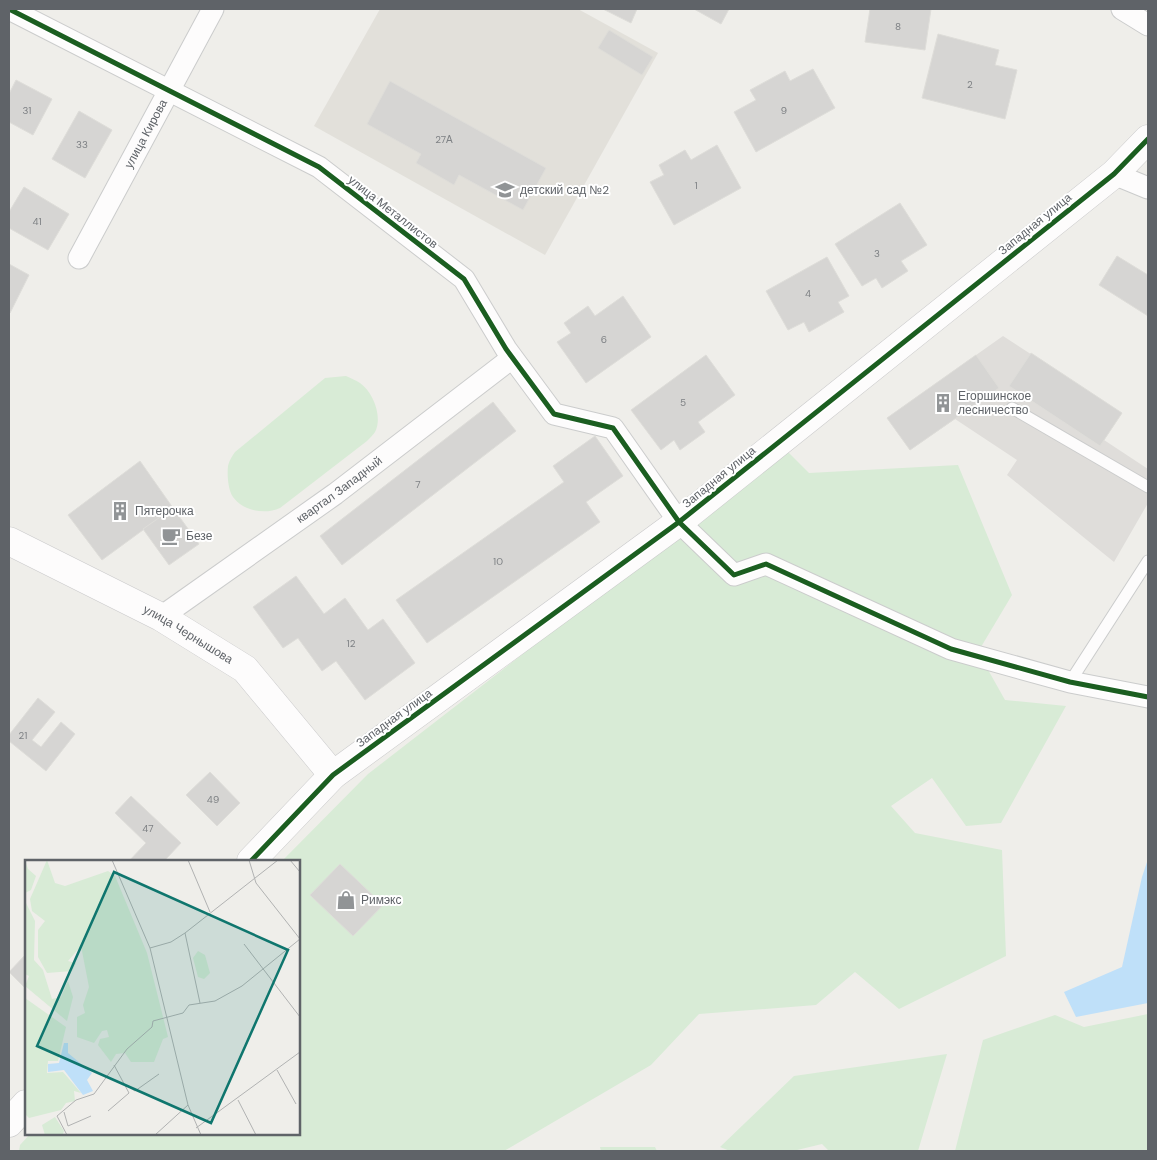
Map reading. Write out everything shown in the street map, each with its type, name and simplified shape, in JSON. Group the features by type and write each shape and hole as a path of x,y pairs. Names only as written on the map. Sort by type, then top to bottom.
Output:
{"street":[{"name":"улица Металлистов","path":"9,9 320,167 464,279 512,358 554,414 613,428 679,522 734,575 766,564 952,649 1070,682"},
{"name":"улица Кирова","path":"79,258 213,9"},
{"path":"1122,9 1148,25"},
{"name":"Западная улица","path":"252,860 333,775 679,522 1114,174 1148,139"},
{"path":"1114,174 1148,188"},
{"name":"квартал Западный","path":"161,616 335,494 512,358"},
{"name":"улица Чернышова","path":"9,541 161,616 245,669 333,775"},
{"path":"1070,682 1148,698"},
{"path":"9,1123 25,1105"}],"lane":[{"path":"1012,408 1148,487"},
{"path":"1070,682 1148,561"}],"shaded area":[{"name":"детский сад №2","path":"380,9 578,9 658,53 545,255 314,126"},
{"name":"Егоршинское лесничество","path":"1003,336 1122,413 1104,440 1148,469 1148,503 1114,562 1007,475 1017,460 955,419 910,450 887,418"}],"green space":[{"path":"346,376 365,387 373,399 378,419 375,432 367,441 280,508 261,511 242,506 237,502 231,494 228,478 228,464 235,452 325,378"},
{"path":"786,450 809,473 958,465 1012,595 978,652 1005,700 1066,706 1001,823 966,826 932,778 891,806 915,833 1002,850 1006,956 899,1009 855,972 816,1005 699,1014 651,1065 504,1151 19,1151 20,1145 29,1135 300,1135 300,860 283,860 368,774"},
{"path":"1148,1014 1148,1151 955,1151 983,1040 1055,1015 1084,1027"},
{"path":"947,1054 918,1151 829,1151 822,1144 793,1151 730,1151 720,1147 794,1076"},
{"path":"600,1147 655,1147 657,1151 601,1151"}],"water":[{"path":"1148,859 1148,1003 1076,1017 1064,992 1122,967 1142,877"}],"building":[{"path":"603,9 637,9 631,23"},
{"path":"694,9 729,9 721,24"},
{"path":"870,9 931,9 925,50 865,42"},
{"path":"609,30 653,57 642,75 598,48"},
{"path":"938,34 999,50 995,65 1017,70 1005,119 922,98"},
{"path":"813,69 835,108 756,152 734,112 756,100 750,90 785,71 790,81"},
{"path":"16,80 52,99 33,135 9,122 9,94"},
{"name":"детский сад №2","path":"390,81 546,168 523,210 459,175 454,185 416,163 421,154 367,124"},
{"path":"79,111 112,130 85,178 52,159"},
{"path":"717,145 741,188 674,225 650,182 664,175 659,165 685,150 691,160"},
{"path":"24,187 69,214 48,250 9,228 9,212"},
{"path":"900,203 927,245 901,261 908,271 882,288 876,278 862,286 835,244"},
{"path":"1117,256 1148,275 1148,316 1099,285"},
{"path":"827,257 849,296 838,302 844,312 809,332 804,322 788,330 766,291"},
{"path":"9,264 29,275 10,313 9,313"},
{"path":"623,296 651,337 586,383 557,342 571,333 564,323 588,306 595,316"},
{"path":"1031,353 1122,413 1100,446 1009,386"},
{"path":"706,355 735,395 698,422 705,432 680,450 674,440 661,450 631,410"},
{"name":"Егоршинское лесничество","path":"976,355 999,388 910,450 887,418"},
{"path":"493,402 516,431 342,565 320,536"},
{"path":"595,436 623,476 586,502 600,522 427,643 396,600 564,482 553,466"},
{"name":"Пятерочка","path":"140,461 173,508 102,560 68,515"},
{"name":"Безе","path":"173,508 199,544 169,565 143,529"},
{"path":"296,576 324,614 345,598 368,630 383,619 415,663 365,700 336,661 322,671 298,638 283,648 253,607"},
{"path":"38,698 55,712 32,740 41,747 61,722 75,734 46,771 9,741 9,735"},
{"path":"210,772 240,803 217,826 186,795"},
{"path":"131,796 181,843 167,860 130,860 146,843 115,813"},
{"name":"Римэкс","path":"340,864 383,905 353,936 310,895"},
{"path":"25,955 25,988 9,972"}],"cycle path":[{"path":"9,9 319,167 464,279 506,349 554,414 613,428 679,522 734,575 766,564 951,649 1070,682 1148,697"},
{"path":"252,860 333,775 679,522 1114,174 1148,139"}],"place":[{"name":"детский сад №2","path":"505,190"},
{"name":"Егоршинское лесничество","path":"943,403"},
{"name":"Пятерочка","path":"120,511"},
{"name":"Безе","path":"171,536"},
{"name":"Римэкс","path":"346,900"}]}
